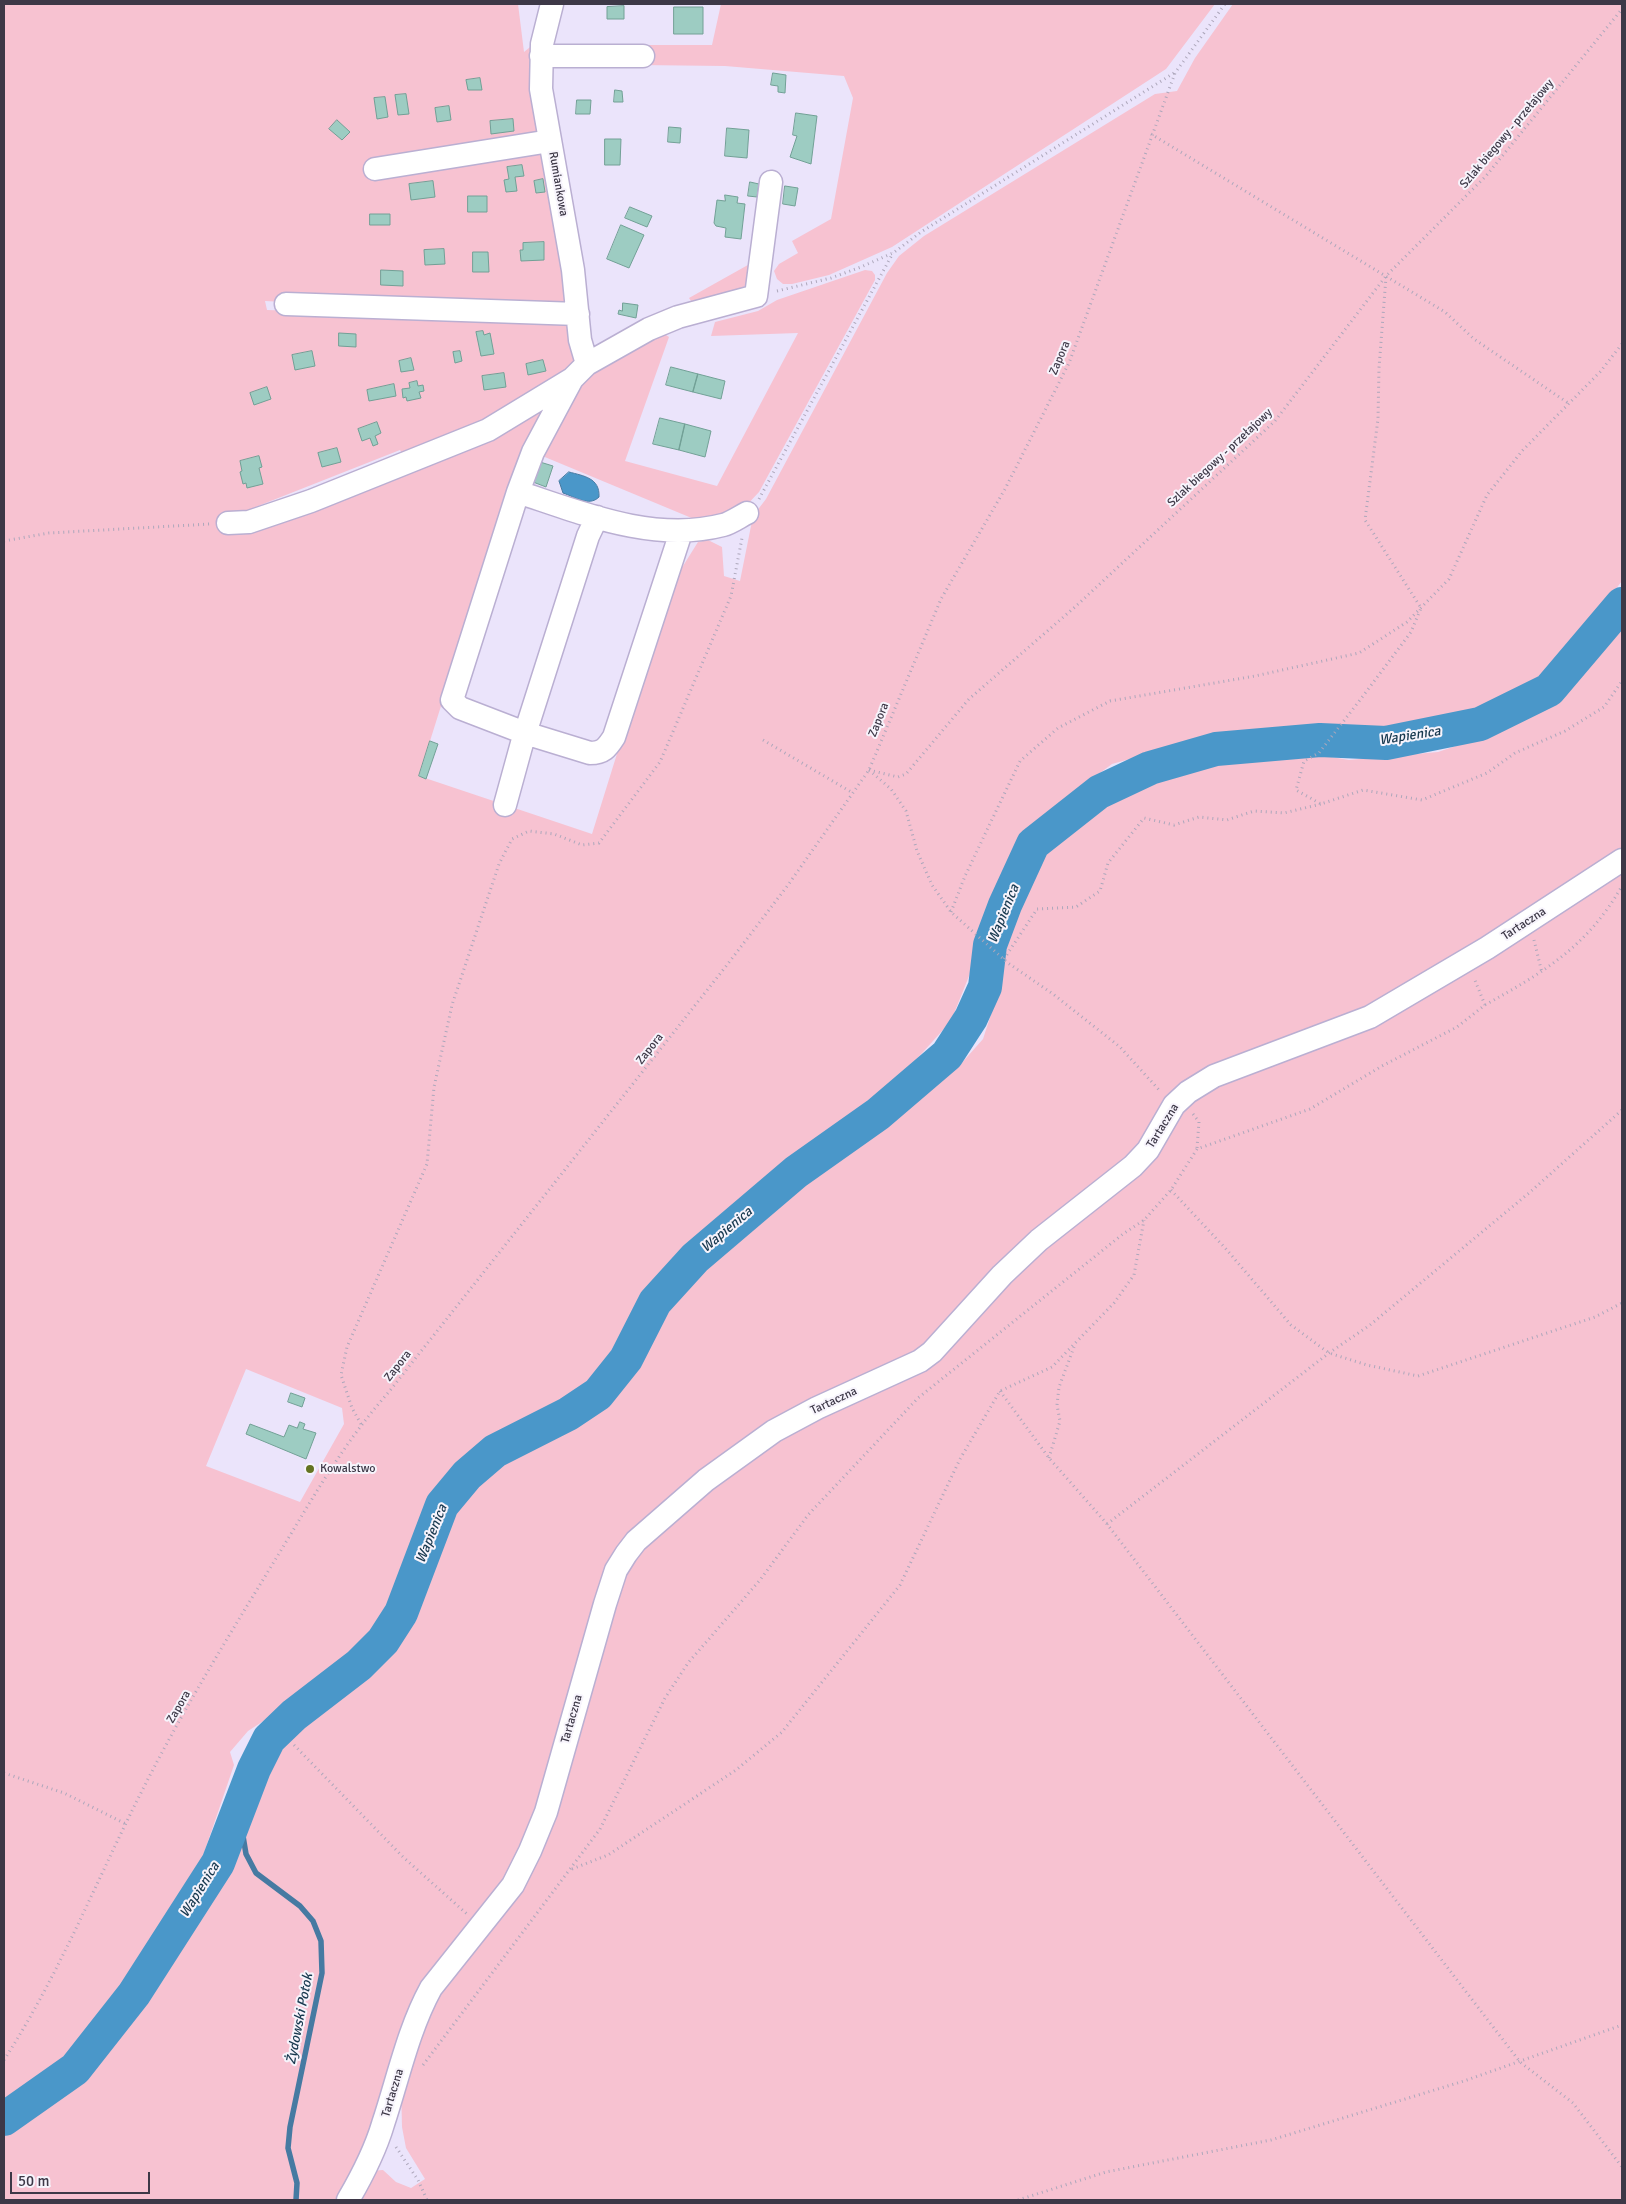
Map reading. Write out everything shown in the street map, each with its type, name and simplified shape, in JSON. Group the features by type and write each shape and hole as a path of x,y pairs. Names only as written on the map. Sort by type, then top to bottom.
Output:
{"street":[{"name":"Rumiankowa","path":"552,4 541,56 541,89 573,270 581,346 579,371"},
{"path":"541,56 643,56"},
{"path":"375,169 550,141"},
{"path":"228,523 249,522 311,501 488,430 579,371 649,329 678,317 756,296 771,182"},
{"path":"286,304 578,314"},
{"path":"579,371 533,452 518,492 452,700 460,708 525,733 590,753 601,753 614,737 681,532"},
{"path":"518,492 597,517 681,532 725,525 747,513"},
{"path":"505,805 525,733 588,536 597,517"},
{"name":"Tartaczna","path":"348,2200 365,2170 383,2126 411,2031 422,2004 431,1988 513,1885 546,1812 616,1570 636,1541 706,1480 774,1431 817,1408 920,1362 932,1352 1002,1275 1039,1240 1133,1166 1148,1150 1174,1105 1188,1092 1214,1076 1370,1017 1467,960 1622,860"}],"path":[{"name":"Zapora","path":"4,2060 33,2015 87,1908 147,1780 235,1626 361,1424 394,1386 727,966 788,885 869,770 941,599 1005,490 1069,363 1151,134 1175,73 1225,4"},
{"name":"Szlak biegowy - przełajowy","path":"869,770 898,777 906,774 969,699 1075,606 1275,421 1386,276 1486,176 1622,9"},
{"path":"756,296 831,278 893,253 921,232 1175,73"},
{"path":"1151,134 1445,312 1474,339 1568,403"},
{"path":"361,1424 352,1408 341,1375 347,1346 427,1164 434,1086 452,1005 499,864 512,839 529,831 554,834 582,846 599,843 660,762 732,596 747,513 763,494 893,253"},
{"path":"1386,276 1379,368 1378,419 1365,520 1421,608"},
{"path":"951,912 965,876 1020,761 1058,728 1110,700 1255,676 1358,653 1407,622 1449,580 1487,495 1522,451 1600,372 1622,344"},
{"path":"4,541 49,533 228,523"},
{"path":"1321,804 1296,790 1304,761 1319,753 1363,696 1411,632 1421,608"},
{"path":"1004,959 1037,909 1076,907 1100,891 1108,863 1144,818 1174,825 1199,817 1227,820 1254,812 1284,813 1321,804 1363,790 1422,800 1488,773 1516,753 1565,731 1604,707 1622,681"},
{"path":"764,740 852,793"},
{"path":"419,2070 572,1869 600,1829 665,1698 688,1663 760,1580 808,1515 918,1398 1123,1234 1144,1220 1171,1190 1198,1149 1199,1122 1192,1111 1174,1105 1120,1047 1053,994 1004,959 951,912 932,885 917,851 906,811 891,789 869,770"},
{"path":"1198,1149 1310,1109 1382,1066 1457,1027 1485,1005 1542,973 1586,936 1608,911 1622,886"},
{"path":"1529,921 1542,973"},
{"path":"1467,960 1485,1005"},
{"path":"1107,1524 1330,1353 1370,1325 1529,1193 1622,1110"},
{"path":"1171,1190 1226,1248 1291,1325 1330,1353 1367,1365 1418,1376 1595,1317 1622,1304"},
{"path":"572,1869 608,1855 736,1770 782,1732 900,1585 960,1459 1000,1391 1052,1367 1114,1303 1134,1275 1144,1220"},
{"path":"1049,1458 1060,1421 1058,1405 1059,1386 1075,1344"},
{"path":"1000,1391 1049,1458 1107,1524 1520,2062 1573,2103 1622,2167"},
{"path":"294,1745 403,1857 480,1926"},
{"path":"4,1773 64,1792 126,1824"},
{"path":"1018,2200 1106,2172 1271,2140 1464,2081 1622,2025"},
{"path":"383,2126 418,2180 427,2200"}],"shaded area":[{"path":"4,4 518,4 524,52 535,43 540,126 532,150 546,155 567,306 365,306 265,301 267,310 566,320 578,352 574,368 521,403 514,401 496,413 494,419 403,455 400,450 253,508 255,527 551,396 506,499 419,776 592,834 668,590 698,542 708,540 722,547 724,576 740,581 753,516 766,499 887,273 899,256 924,236 1155,94 1177,91 1195,58 1233,4 1622,4 1622,581 1544,680 1473,714 1389,728 1287,728 1212,736 1112,764 1057,805 1022,838 993,904 969,976 951,1021 905,1072 828,1131 740,1209 690,1248 652,1292 617,1354 592,1385 485,1446 435,1500 417,1539 394,1608 375,1637 354,1657 319,1685 248,1731 230,1752 234,1765 203,1856 158,1939 74,2055 4,2112","holes":["246,1369 342,1408 344,1424 300,1502 206,1466"]},
{"path":"557,4 564,4 552,45 712,45 721,4 1215,4 1166,69 892,247 829,275 792,284 783,284 777,279 774,271 779,264 798,253 792,241 831,219 853,98 844,76 725,66 638,65 550,49"},
{"path":"755,261 750,281 740,289 691,301 689,298"},
{"path":"865,270 872,271 875,275 875,280 759,492 745,507 728,516 694,519 540,455 581,377 663,327 666,335 669,337 625,461 717,486 798,333 711,336 715,322 758,311 777,300"},
{"path":"1622,625 1622,854 1406,993 1212,1071 1151,1134 940,1338 815,1405 632,1539 526,1850 427,1986 344,2200 4,2200 4,2135 84,2073 126,2022 171,1958 224,1863 275,1758 297,1733 391,1654 416,1621 431,1559 446,1514 469,1488 500,1461 574,1425 607,1402 639,1365 666,1308 701,1268 800,1183 960,1065 983,1039 995,1002 1000,968 1015,918 1046,854 1105,803 1154,780 1215,759 1296,751 1349,760 1438,752 1509,728 1553,699"},
{"path":"1622,866 1622,2200 352,2200 369,2171 383,2170 396,2182 411,2188 425,2179 406,2148 402,2127 401,2085 426,2006 516,1888 629,1557 751,1451 921,1366 1187,1103"}],"water":[{"path":"569,472 594,482 599,491 599,497 595,500 586,501 563,493 559,481"}],"building":[{"path":"624,6 624,19 607,19 607,7"},
{"path":"674,7 703,7 703,34 674,34"},
{"path":"773,73 786,75 785,93 778,92 778,86 771,85"},
{"path":"480,78 482,90 468,90 466,80"},
{"path":"615,90 622,91 623,102 614,102"},
{"path":"406,94 409,114 398,115 395,95"},
{"path":"385,97 388,117 377,119 374,98"},
{"path":"577,100 591,100 590,114 576,114"},
{"path":"449,106 451,120 437,122 435,108"},
{"path":"796,113 817,116 811,164 790,157 797,136 793,135"},
{"path":"513,119 514,131 491,134 490,121"},
{"path":"337,120 350,132 342,140 329,129"},
{"path":"669,127 681,128 680,143 668,142"},
{"path":"727,128 749,130 747,158 725,156"},
{"path":"605,139 621,139 620,165 605,165"},
{"path":"522,165 524,176 515,177 517,191 506,192 504,180 509,179 507,167"},
{"path":"543,179 545,192 536,193 534,181"},
{"path":"433,181 435,197 411,200 409,184"},
{"path":"750,182 759,184 757,197 748,196"},
{"path":"785,186 798,188 795,206 783,204"},
{"path":"725,195 738,197 737,203 745,204 741,239 725,237 726,228 716,226 714,223 717,200 725,201"},
{"path":"468,196 487,196 487,212 468,212"},
{"path":"630,207 652,216 647,227 625,218"},
{"path":"370,214 390,214 390,225 370,225"},
{"path":"621,225 644,235 629,268 607,259"},
{"path":"544,242 544,260 521,261 520,250 523,250 523,243"},
{"path":"444,249 445,264 425,265 424,250"},
{"path":"473,252 488,252 489,272 473,272"},
{"path":"381,270 403,271 403,286 381,285"},
{"path":"623,303 638,305 636,318 618,314 619,310 622,311"},
{"path":"483,331 484,335 490,333 494,354 481,356 476,332"},
{"path":"339,333 356,334 356,347 339,346"},
{"path":"312,351 315,366 295,370 292,355"},
{"path":"460,351 462,361 455,363 453,352"},
{"path":"411,358 414,370 401,372 399,361"},
{"path":"543,360 546,371 528,375 526,364"},
{"path":"671,367 698,374 693,392 666,385"},
{"path":"504,373 506,387 484,390 482,376"},
{"path":"698,374 725,381 721,399 693,392"},
{"path":"417,381 418,386 423,385 424,391 419,392 421,398 407,401 406,397 403,398 402,389 410,388 409,383"},
{"path":"394,384 396,396 369,401 367,390"},
{"path":"267,387 271,399 254,405 250,393"},
{"path":"660,418 685,424 679,450 653,444"},
{"path":"377,422 381,433 375,436 378,444 373,446 370,438 362,441 358,429"},
{"path":"685,424 711,431 705,457 679,450"},
{"path":"337,448 341,462 322,467 318,453"},
{"path":"259,456 262,467 259,468 263,484 247,488 246,483 243,484 240,461"},
{"path":"540,462 553,466 546,487 533,482"},
{"path":"430,741 438,744 426,779 419,776"},
{"path":"291,1393 305,1398 302,1407 288,1402"},
{"path":"300,1422 305,1424 303,1429 316,1433 306,1459 246,1434 250,1424 284,1437 289,1425 297,1428"}],"waterway":[{"name":"Wapienica","path":"4,2119 75,2069 134,1994 218,1863 254,1769 269,1739 294,1715 359,1665 383,1641 401,1613 442,1505 467,1475 495,1451 568,1414 598,1394 626,1359 655,1302 695,1258 796,1172 878,1114 947,1055 971,1018 985,987 990,945 1005,905 1033,844 1099,792 1150,768 1216,749 1320,740 1386,743 1480,724 1549,690 1622,604"},
{"name":"Żydowski Potok","path":"239,1812 246,1854 256,1873 300,1906 313,1921 321,1941 322,1973 290,2127 288,2148 297,2183 296,2200"}],"place":[{"name":"Kowalstwo","path":"310,1469"}]}
